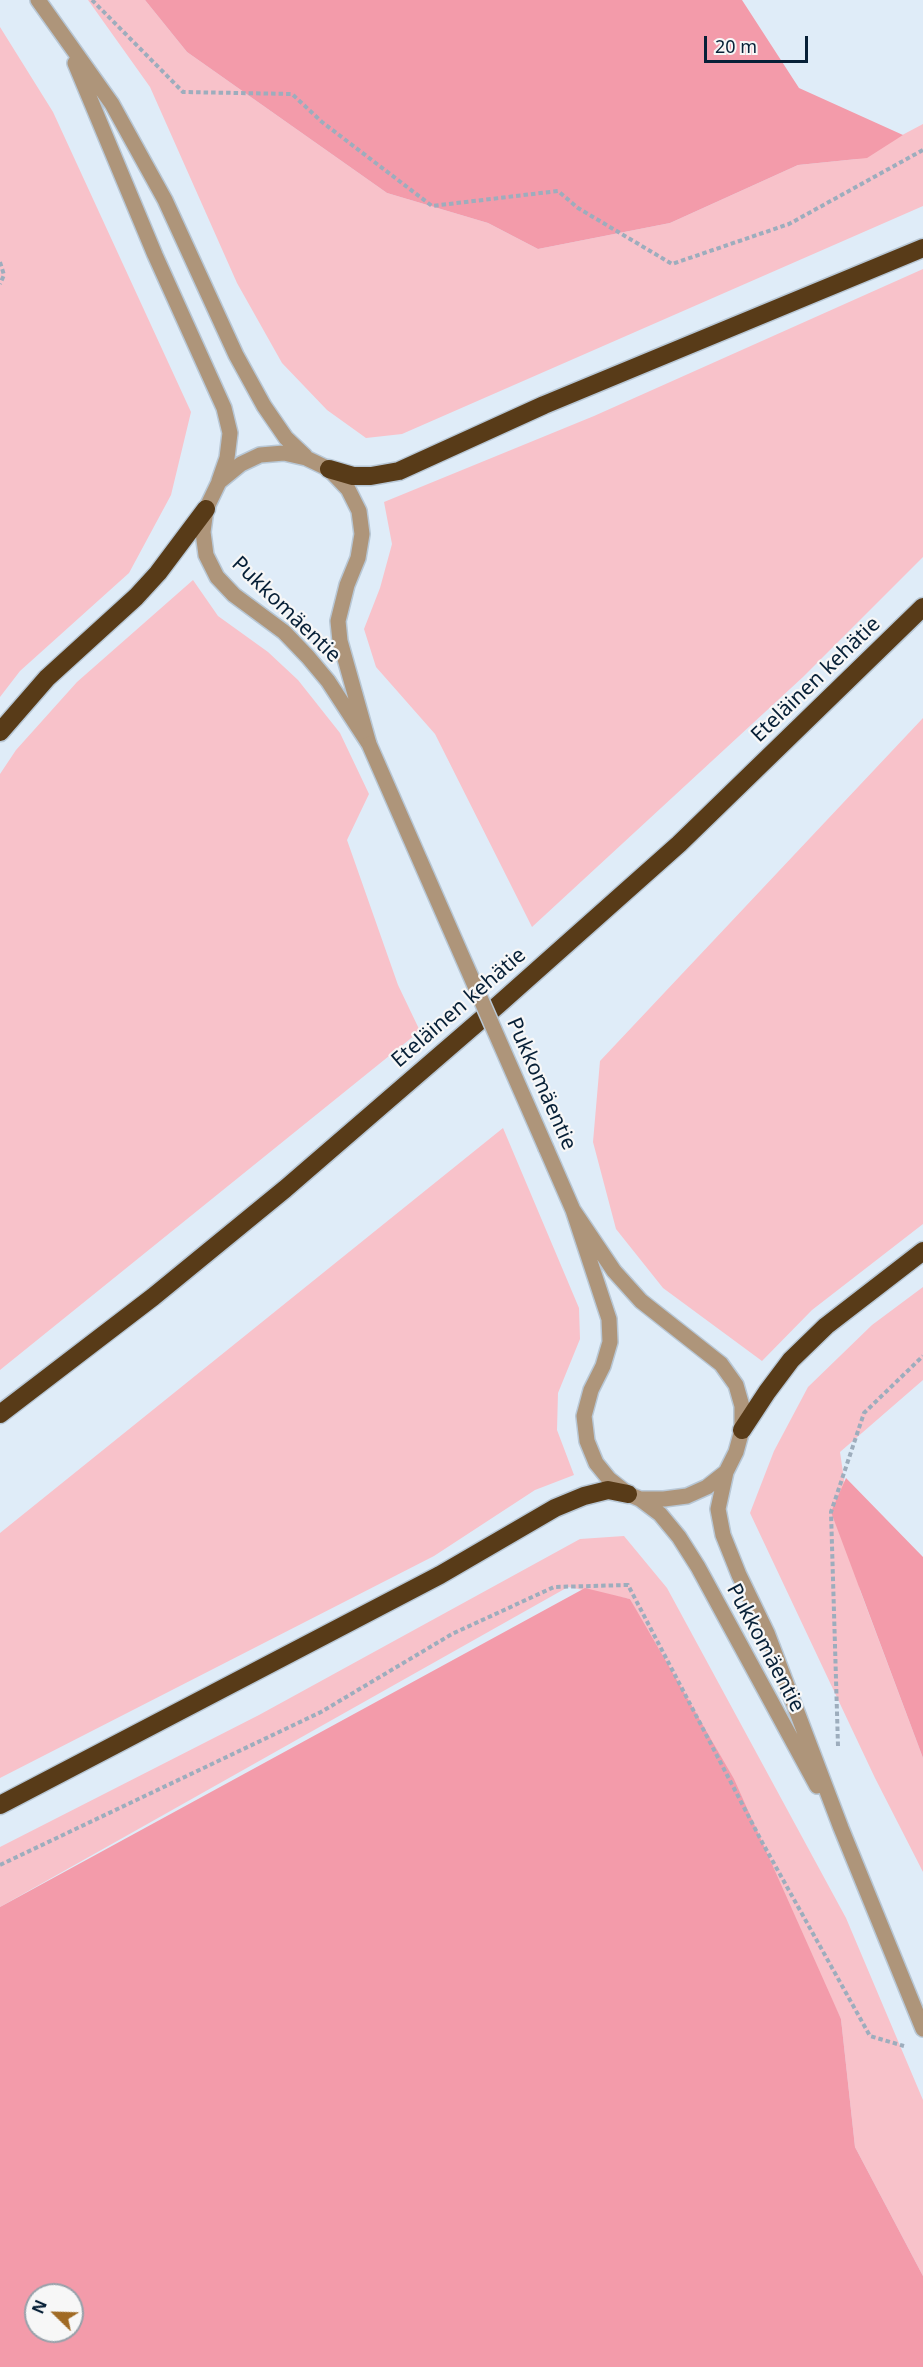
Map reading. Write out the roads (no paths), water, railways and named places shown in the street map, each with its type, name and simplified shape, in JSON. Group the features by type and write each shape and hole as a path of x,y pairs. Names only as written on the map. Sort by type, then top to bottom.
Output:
{"highway":[{"path":"329,469 353,476 372,476 399,471 515,418 923,248"},
{"path":"0,732 47,678 159,573 206,509"},
{"name":"Eteläinen kehätie","path":"0,1414 153,1297 285,1189 498,1005 679,844 923,607"},
{"path":"742,1430 766,1392 791,1360 826,1326 923,1251"},
{"path":"0,1805 430,1581 555,1508 584,1496 608,1490 634,1497"}],"street":[{"path":"38,0 112,104 165,200 236,355 264,406 286,438 306,458"},
{"path":"63,36 155,255 224,408 230,433 227,458 219,482"},
{"name":"Pukkomäentie","path":"369,744 328,681 308,657 284,632 234,595 217,578 206,555 203,532 206,509 219,482 241,464 260,455 284,453 306,458 329,469 348,489 359,511 362,534 358,558 347,585 338,621 340,641 369,744 573,1210 609,1319 610,1342 603,1366 591,1390 584,1416 587,1441 596,1463 609,1479 660,1514 679,1537 698,1567 771,1704 841,1828"},
{"name":"Pukkomäentie","path":"573,1210 614,1270 641,1301 721,1364 736,1385 742,1406 742,1430 736,1452 726,1472 718,1509 723,1535 767,1633 841,1828 923,2029"},
{"path":"634,1497 664,1499 687,1496 707,1487 726,1472"}]}
